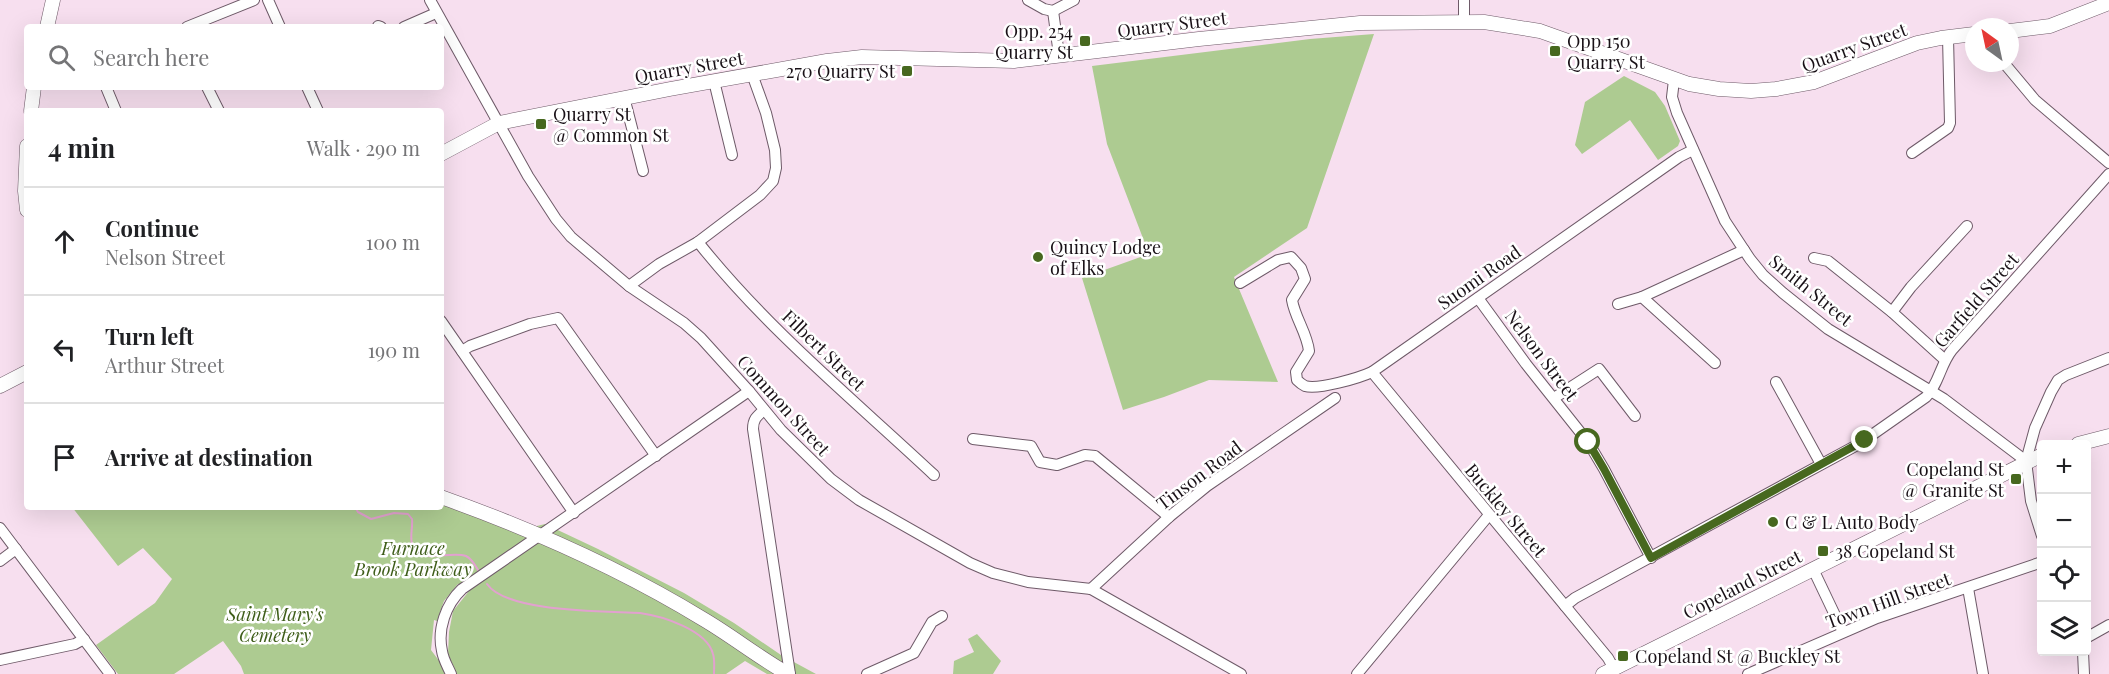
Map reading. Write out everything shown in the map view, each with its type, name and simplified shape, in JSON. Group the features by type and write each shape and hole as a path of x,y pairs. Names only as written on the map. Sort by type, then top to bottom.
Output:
{"main road":[{"path":"47,24 53,0"},
{"path":"2019,30 2050,26 2109,3"},
{"name":"Quarry Street","path":"444,152 499,123 624,97 862,57 1014,61 1360,22 1484,22 1540,31 1674,80 1728,90 1759,91 1784,88 1830,76 1910,45 1965,35"},
{"path":"32,108 34,90"},
{"path":"0,386 24,374"},
{"path":"2091,441 2109,436"},
{"name":"Copeland Street","path":"1609,671 2037,457"},
{"path":"444,498 540,536 677,604 789,674"}],"street":[{"path":"194,24 254,0"},
{"path":"268,0 279,24"},
{"name":"Common Street","path":"430,0 442,24"},
{"path":"1028,0 1053,11 1074,0"},
{"path":"1464,0 1464,23"},
{"path":"1053,11 1059,55"},
{"path":"411,24 436,13"},
{"name":"Common Street","path":"444,27 528,176 556,219 571,237 630,286 684,323 749,391 804,454 831,479 859,500 970,563 993,573 1028,582 1091,589 1241,674"},
{"path":"1912,153 1948,128 1950,123 1948,37"},
{"path":"2012,72 2035,100 2109,163"},
{"path":"630,286 659,264 698,242 760,195 773,181 776,168 775,150 766,113 752,74"},
{"name":"Smith Street","path":"1674,80 1672,97 1674,105 1725,221 1763,275 1821,324 1931,391"},
{"path":"714,81 732,156"},
{"path":"107,90 115,108"},
{"path":"208,90 218,108"},
{"path":"308,90 317,108"},
{"path":"624,97 643,171"},
{"name":"Suomi Road","path":"1240,284 1278,260 1291,257 1301,268 1305,279 1292,300 1308,340 1309,351 1296,372 1297,380 1304,386 1315,386 1358,379 1372,372 1679,157 1693,150"},
{"name":"Garfield Street","path":"1931,391 1945,360 2109,174"},
{"path":"1892,312 1967,226"},
{"name":"Filbert Street","path":"698,242 750,303 934,475"},
{"path":"1618,304 1642,297 1744,250"},
{"path":"1814,258 1828,261 1892,312 1945,360"},
{"path":"1642,297 1715,363"},
{"name":"Nelson Street","path":"1478,298 1588,442 1651,558"},
{"path":"462,351 530,324 558,318 656,456"},
{"path":"444,325 574,513"},
{"path":"2037,520 2031,501 2026,461 2035,428 2055,384 2066,375 2109,358"},
{"path":"1554,399 1599,369 1635,416"},
{"name":"Buckley Street","path":"1372,372 1608,658 1609,671"},
{"path":"1776,382 1821,464"},
{"path":"451,674 441,646 445,615 453,599 468,584 749,391"},
{"path":"1565,606 1575,598 1871,436 1931,391 2026,461"},
{"name":"Tinson Road","path":"1091,589 1207,486 1335,398"},
{"path":"764,410 756,417 753,429 789,674"},
{"path":"973,439 1031,446 1040,462 1058,465 1084,455 1095,456 1169,518"},
{"path":"1357,674 1489,515"},
{"path":"0,528 110,674"},
{"path":"0,561 16,549"},
{"name":"Town Hill Street","path":"1748,674 1892,612 2037,564"},
{"path":"1812,568 1843,632"},
{"path":"1968,588 1983,674"},
{"path":"867,674 914,653 932,622 942,616"},
{"path":"2091,635 2109,625"},
{"path":"0,660 75,644 84,639"},
{"path":"2083,656 2084,674"}],"green space":[{"path":"1374,34 1307,228 1234,277 1278,382 1209,380 1123,410 1082,278 1149,254 1107,144 1092,66 1310,39"},
{"path":"1624,76 1655,92 1665,106 1680,141 1678,146 1658,160 1630,120 1582,154 1575,145 1585,102"},
{"path":"444,492 447,496 529,528 545,524 598,549 684,593 781,655 816,674 767,674 745,661 726,674 457,674 448,654 449,632 453,611 469,591 458,584 444,601 437,621 434,620 431,650 446,674 244,674 223,641 174,674 118,674 96,645 155,603 172,579 143,548 118,566 74,510 444,510"},
{"path":"977,634 1001,661 993,674 953,674 954,661 974,652 968,639"}],"waterway":[{"path":"357,510 371,519 394,513 408,514 412,519 412,544 417,552 429,556 466,556 472,560 478,570"},
{"path":"487,584 498,593 535,605 582,611 640,613 671,621 693,631 709,645 714,656 714,674"}],"place":[{"name":"Opp. 254 Quarry St","path":"1085,41"},
{"name":"Opp 150 Quarry St","path":"1555,51"},
{"name":"270 Quarry St","path":"907,71"},
{"name":"Quarry St @ Common St","path":"541,124"},
{"name":"Quincy Lodge of Elks","path":"1038,257"},
{"name":"Copeland St @ Granite St","path":"2016,479"},
{"name":"C & L Auto Body","path":"1773,522"},
{"name":"38 Copeland St","path":"1823,551"},
{"name":"Copeland St @ Buckley St","path":"1623,656"}],"route":[{"path":"1588,442 1651,558 1865,440"}],"park label":[{"name":"Furnace Brook Parkway","path":"413,558"},
{"name":"Saint Mary's Cemetery","path":"275,624"}]}
